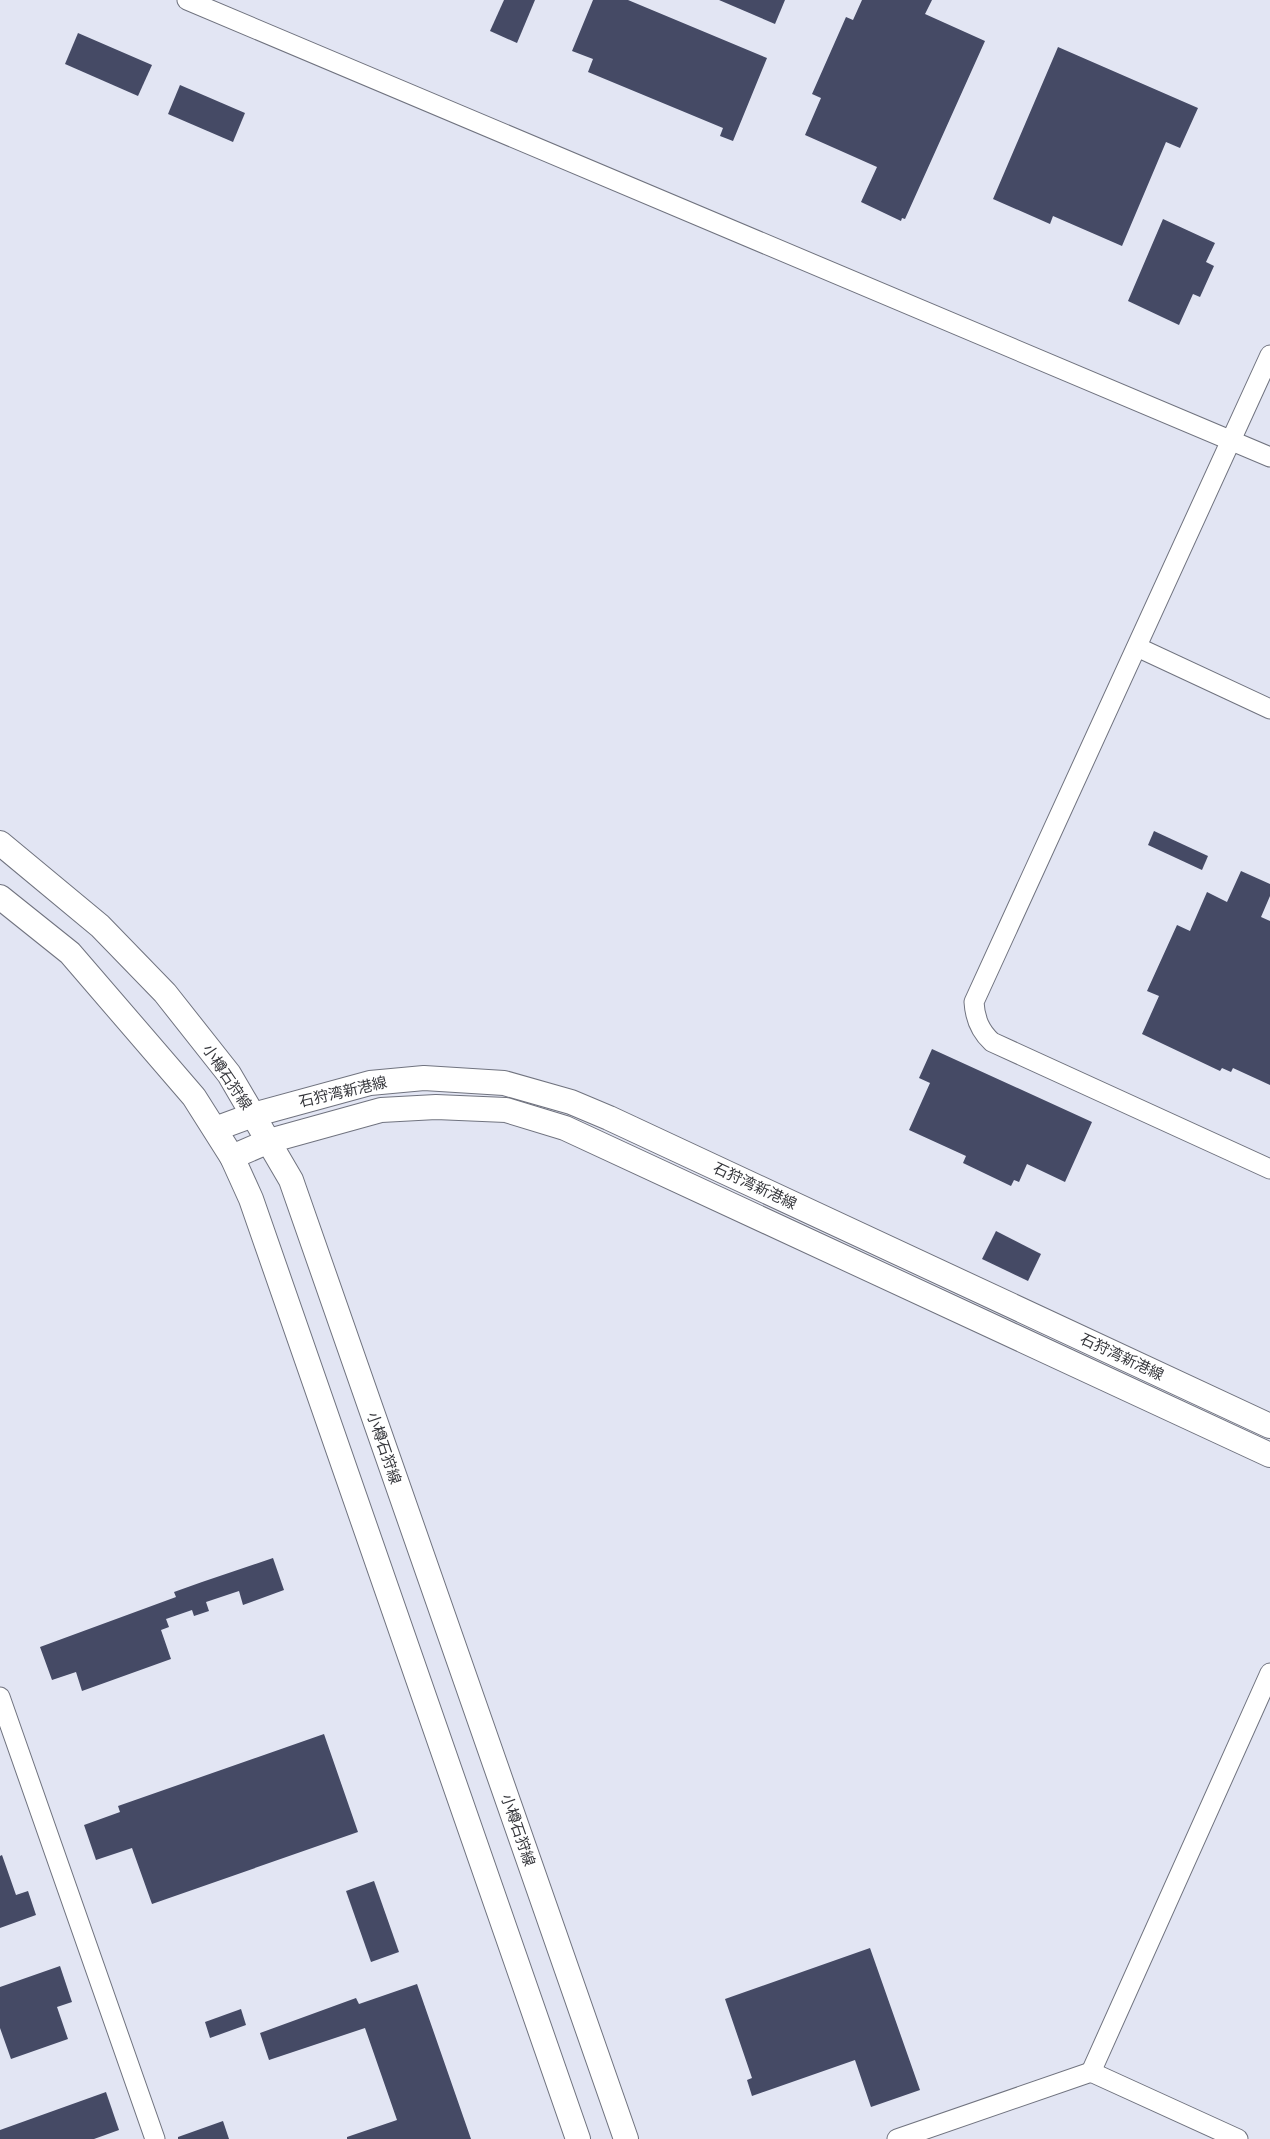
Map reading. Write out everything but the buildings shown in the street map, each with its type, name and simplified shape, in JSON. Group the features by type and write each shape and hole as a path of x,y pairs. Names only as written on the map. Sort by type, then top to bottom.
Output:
{"main road":[{"name":"小樽石狩線","path":"0,843 100,926 165,993 229,1074 291,1180 626,2139"},
{"path":"0,897 70,953 194,1097 232,1157 251,1199 578,2139"},
{"name":"石狩湾新港線","path":"215,1128 253,1114 370,1083 424,1078 504,1083 571,1102 609,1118 1270,1426"},
{"name":"石狩湾新港線","path":"232,1157 269,1141 381,1110 436,1106 506,1110 565,1128 1270,1455"}],"street":[{"path":"187,0 1270,457"},
{"path":"1270,355 974,1002 975,1012 982,1033 992,1042 1270,1169"},
{"path":"1137,647 1270,709"},
{"path":"1091,2072 1270,1673"},
{"path":"0,1697 155,2139"},
{"path":"897,2139 1091,2072 1238,2139"}]}
